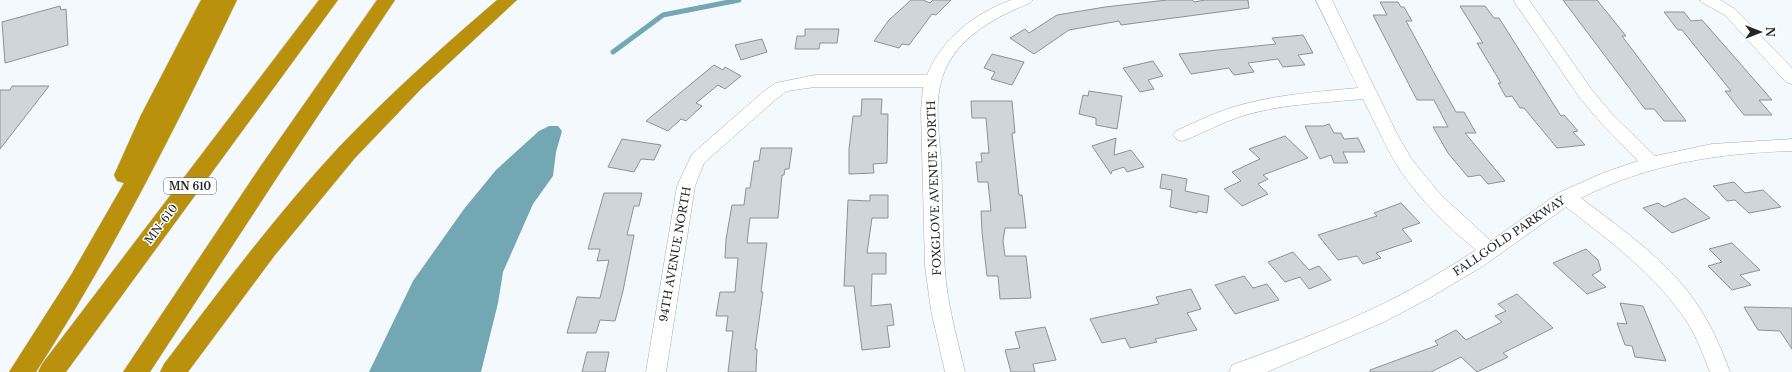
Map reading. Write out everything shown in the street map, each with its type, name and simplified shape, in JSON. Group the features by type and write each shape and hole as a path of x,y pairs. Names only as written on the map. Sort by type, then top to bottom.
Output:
{"highway":[{"path":"96,253 144,130 210,0"},
{"path":"22,372 96,253 154,147 228,0"},
{"name":"MN-610","path":"51,372 329,0"},
{"path":"136,372 264,179 386,0"},
{"path":"173,372 261,253 326,175 399,98 467,35 508,0"}],"street":[{"name":"FOXGLOVE AVENUE NORTH","path":"955,372 939,301 935,263 930,113 933,81 946,54 970,29 992,14 1025,0"},
{"path":"1324,0 1369,93 1407,166 1436,201 1475,239 1490,251"},
{"path":"1521,0 1586,94 1607,119 1651,163"},
{"path":"1708,0 1730,12 1792,78"},
{"name":"94TH AVENUE NORTH","path":"656,372 686,186 690,172 698,159 769,96 782,87 815,81 933,81"},
{"path":"1182,135 1232,113 1249,108 1302,100 1369,93"},
{"name":"FALLGOLD PARKWAY","path":"1239,372 1302,349 1383,313 1436,284 1490,251 1566,197 1611,176 1651,163 1689,154 1726,148 1792,145"},
{"path":"1566,197 1643,257 1677,291 1689,306 1708,337 1720,372"}],"water":[{"path":"549,126 558,126 562,131 556,152 553,176 533,204 503,272 498,303 481,372 369,372 413,281 464,209 496,170 539,131"}],"building":[{"path":"911,0 923,0 930,3 933,0 951,0 936,15 932,14 909,45 902,44 899,48 874,41 889,20"},
{"path":"1167,0 1192,0 1194,2 1205,0 1248,0 1249,8 1121,25 1119,21 1069,30 1034,54 1010,38 1025,29 1029,33 1057,15 1105,7"},
{"path":"1563,0 1597,0 1626,36 1622,36 1686,121 1664,121 1654,109 1645,109"},
{"path":"1380,2 1398,2 1401,7 1404,7 1412,21 1406,21 1456,112 1464,112 1476,133 1465,133 1505,181 1488,184 1480,175 1468,177 1448,153 1433,127 1448,127 1434,100 1417,100 1373,15 1387,15"},
{"path":"60,6 61,10 66,9 68,45 5,63 2,22"},
{"path":"1460,6 1485,6 1494,18 1499,18 1561,116 1564,115 1578,131 1573,132 1585,145 1557,148 1524,108 1520,108 1512,96 1506,97 1498,83 1501,83 1477,43 1483,43"},
{"path":"1664,12 1684,12 1691,21 1702,20 1772,100 1759,100 1772,115 1744,115 1725,91 1731,91 1682,30 1678,30"},
{"path":"805,29 839,29 837,43 820,43 819,49 795,49 797,36 805,36"},
{"path":"1303,35 1313,53 1298,55 1305,65 1283,67 1278,59 1248,63 1254,72 1234,75 1229,68 1191,74 1179,54 1276,44 1272,38"},
{"path":"762,39 767,52 741,60 735,45"},
{"path":"992,54 1024,62 1012,85 991,79 995,72 984,68"},
{"path":"1153,61 1163,76 1148,80 1154,89 1140,92 1123,68"},
{"path":"714,65 723,70 725,67 741,76 725,89 718,85 696,103 702,106 686,121 681,119 668,131 646,121"},
{"path":"12,86 49,86 0,149 0,90 10,90"},
{"path":"1089,91 1122,96 1117,129 1096,125 1096,118 1079,114 1083,95 1088,96"},
{"path":"862,99 882,99 881,114 888,114 887,163 873,164 874,173 849,174 849,149 853,116 861,116"},
{"path":"971,101 1012,101 1015,133 1012,133 1019,195 1022,195 1026,228 1005,228 1003,241 1005,256 1026,256 1031,298 1000,299 998,276 987,276 981,211 991,211 988,182 978,182 976,162 982,162 981,153 989,153 986,118 972,118"},
{"path":"1329,124 1334,133 1341,133 1344,139 1358,138 1365,152 1343,152 1348,163 1334,163 1331,155 1320,159 1305,126 1323,126"},
{"path":"1285,136 1308,158 1263,175 1268,179 1258,184 1268,194 1242,206 1224,189 1241,181 1232,172 1260,159 1249,149"},
{"path":"1116,138 1114,155 1131,150 1144,167 1127,172 1124,167 1112,171 1111,174 1092,146"},
{"path":"622,139 661,145 654,160 641,159 634,172 608,167"},
{"path":"761,148 792,148 789,169 785,169 784,175 782,175 778,218 750,218 747,243 767,243 761,292 763,292 755,349 757,349 756,372 728,372 733,331 726,331 728,316 716,316 720,292 735,292 738,258 725,258 726,239 732,205 744,205 746,188 750,188 754,161 759,161"},
{"path":"1162,174 1187,179 1185,191 1209,196 1207,213 1198,211 1197,213 1170,207 1172,190 1160,188"},
{"path":"1734,182 1745,193 1763,190 1781,207 1749,213 1735,200 1727,201 1713,186"},
{"path":"604,193 642,193 639,206 634,206 627,235 634,235 623,291 615,321 600,320 596,333 567,333 577,297 600,298 609,260 597,261 600,249 588,249"},
{"path":"870,195 888,195 888,218 872,218 867,253 886,253 886,274 872,274 871,306 891,304 894,325 887,326 890,347 862,350 854,286 844,286 848,200 870,201"},
{"path":"1685,198 1710,218 1672,233 1643,208 1658,203 1664,207"},
{"path":"1401,203 1420,223 1402,229 1412,241 1376,253 1381,258 1363,264 1357,256 1338,260 1318,235 1377,216 1374,213"},
{"path":"1732,243 1760,270 1740,275 1751,285 1732,290 1708,266 1722,262 1709,249"},
{"path":"1586,249 1598,260 1601,270 1592,275 1606,287 1587,294 1553,263"},
{"path":"1293,252 1309,270 1319,266 1331,280 1309,289 1300,277 1285,282 1268,262"},
{"path":"1244,276 1253,288 1267,284 1279,300 1235,314 1215,285"},
{"path":"1191,289 1201,309 1187,313 1197,330 1155,339 1157,342 1130,348 1125,338 1102,343 1090,319 1159,304 1156,297"},
{"path":"1517,294 1553,328 1503,353 1508,357 1477,372 1461,357 1431,372 1370,372 1370,370 1438,345 1435,341 1456,330 1466,340 1502,322 1495,316 1506,311 1498,304"},
{"path":"1620,303 1643,306 1666,361 1635,357 1632,346 1625,345 1617,323 1627,324"},
{"path":"1744,307 1792,308 1792,349 1780,331 1758,330"},
{"path":"1045,327 1056,360 1033,364 1035,372 1011,372 1005,350 1020,348 1015,332"},
{"path":"587,352 609,352 605,372 582,372"}],"waterway":[{"path":"613,52 663,15 739,0"}]}
